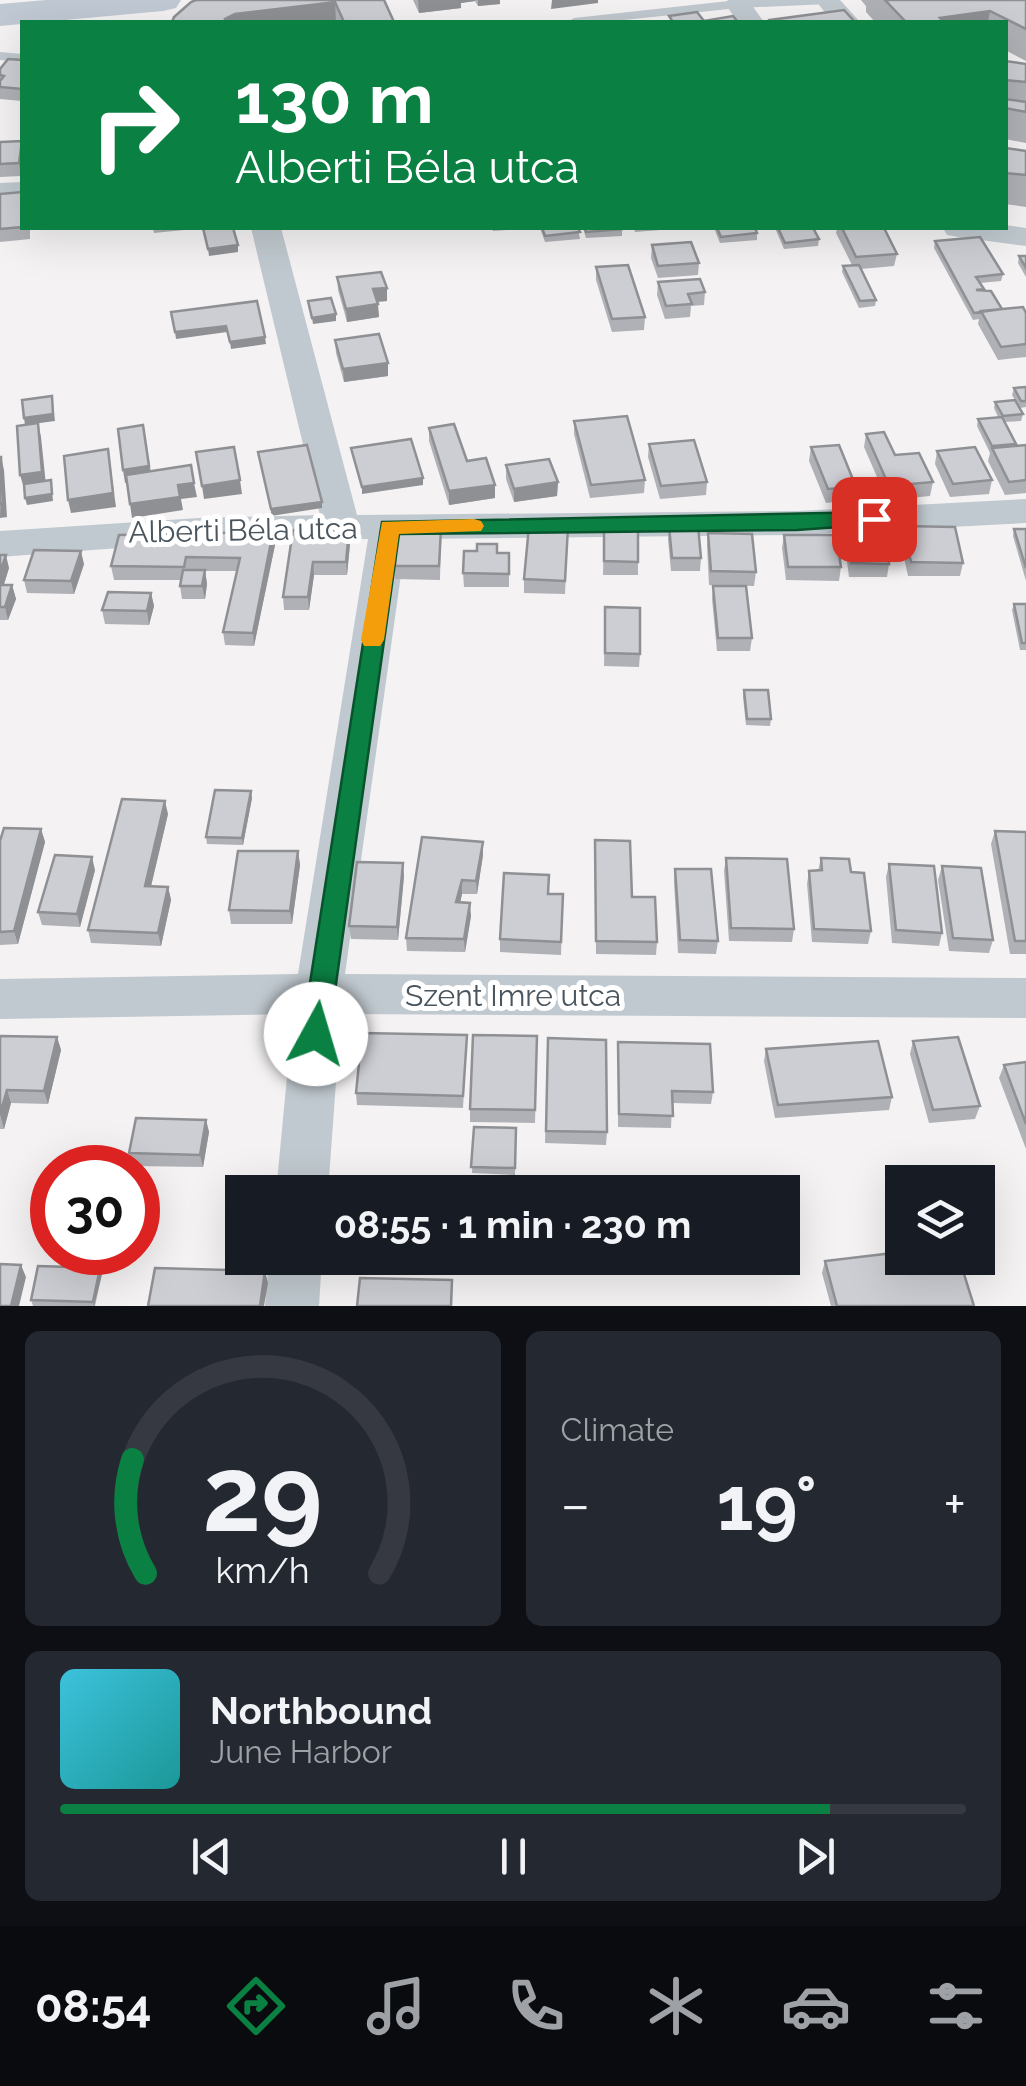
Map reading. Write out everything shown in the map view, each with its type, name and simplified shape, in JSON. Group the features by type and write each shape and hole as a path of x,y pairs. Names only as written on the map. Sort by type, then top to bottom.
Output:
{"street":[{"path":"25,10 84,16 162,0"},
{"path":"828,0 845,20"},
{"path":"267,230 341,526"},
{"path":"973,230 1026,237"},
{"name":"Alberti Béla utca","path":"0,544 107,533 341,526 797,523 1026,510"},
{"path":"303,1175 319,994 390,527"},
{"name":"Szent Imre utca","path":"0,999 319,994 1026,998"},
{"path":"292,1306 295,1275"}],"lane":[{"path":"612,20 745,13 828,0"}],"building":[{"path":"384,0 393,20 343,20 335,2 235,14 226,20 173,20 191,2"},
{"path":"885,0 1026,0 1026,29 990,11 942,20 904,20"},
{"path":"844,10 853,20 770,20"},
{"path":"697,12 703,20 672,20 669,16"},
{"path":"8,59 20,60 20,89 0,87 4,76 0,69"},
{"path":"1008,61 1026,64 1026,82 1008,80"},
{"path":"1008,99 1026,102 1026,112 1008,109"},
{"path":"20,141 19,163 0,164 0,142"},
{"path":"1008,148 1026,151 1026,175 1008,173"},
{"path":"20,192 20,227 0,229 0,194"},
{"path":"203,230 234,230 238,245 208,249"},
{"path":"543,230 580,232 545,236"},
{"path":"718,230 757,233 721,237"},
{"path":"779,230 814,230 819,239 785,243"},
{"path":"843,230 885,230 897,254 856,257"},
{"path":"980,237 1003,274 976,277 984,289 976,290 991,291 1002,309 974,313 935,241"},
{"path":"691,242 699,263 658,266 652,245"},
{"path":"628,265 645,317 612,319 596,267"},
{"path":"859,265 876,300 860,301 843,266"},
{"path":"381,272 387,288 373,289 378,304 346,309 337,277"},
{"path":"700,279 705,292 688,294 692,304 666,306 658,282"},
{"path":"331,298 336,314 312,318 308,301"},
{"path":"257,301 265,337 230,342 226,326 175,332 171,312"},
{"path":"1023,307 1026,344 1001,347 981,311"},
{"path":"379,334 388,363 343,369 335,340"},
{"path":"1026,387 1026,401 1021,401 1014,388"},
{"path":"52,396 53,414 24,418 22,400"},
{"path":"1015,400 1023,414 1003,416 995,402"},
{"path":"627,416 645,480 591,485 574,421"},
{"path":"1002,417 1016,444 992,446 978,419"},
{"path":"38,423 42,472 20,475 17,426"},
{"path":"454,424 467,461 486,458 495,485 449,491 429,428"},
{"path":"143,425 149,466 123,470 118,429"},
{"path":"884,432 895,455 919,453 933,482 889,486 866,434"},
{"path":"411,439 423,478 362,487 351,448"},
{"path":"694,440 707,482 661,486 649,444"},
{"path":"307,445 322,502 271,509 258,452"},
{"path":"839,445 856,487 828,489 811,447"},
{"path":"1026,445 1026,480 1009,482 992,448"},
{"path":"234,447 240,480 202,486 196,452"},
{"path":"975,447 992,480 953,484 937,451"},
{"path":"108,449 113,493 68,500 64,456"},
{"path":"0,457 3,503 0,504"},
{"path":"549,459 558,482 514,489 506,465"},
{"path":"191,465 194,483 178,485 180,497 130,504 126,475"},
{"path":"51,480 52,494 25,498 24,484"},
{"path":"529,526 568,527 565,581 524,579"},
{"path":"604,526 638,526 638,562 604,561"},
{"path":"669,526 698,526 701,558 672,558"},
{"path":"903,526 955,527 963,563 911,562"},
{"path":"397,529 441,529 439,566 395,566"},
{"path":"1014,529 1026,529 1026,568"},
{"path":"293,530 349,530 346,562 313,562 308,597 283,597"},
{"path":"847,531 885,532 889,564 851,563"},
{"path":"273,532 253,633 223,632 240,558 186,557 184,567 111,566 119,535"},
{"path":"708,533 752,534 756,572 711,571"},
{"path":"784,535 836,535 841,567 788,567"},
{"path":"477,544 497,544 497,553 509,553 509,574 463,573 464,551 477,551"},
{"path":"34,550 81,551 71,581 24,580"},
{"path":"183,570 205,570 202,586 180,586"},
{"path":"0,585 12,585 5,607 0,607"},
{"path":"713,586 746,586 752,638 718,638"},
{"path":"108,592 151,593 147,611 102,610"},
{"path":"1014,604 1026,604 1026,643 1022,643"},
{"path":"605,607 640,608 640,654 605,653"},
{"path":"744,690 768,690 771,719 747,719"},
{"path":"215,790 251,791 242,838 206,837"},
{"path":"122,799 165,801 145,886 168,887 158,933 88,930"},
{"path":"4,828 41,829 14,931 0,932 0,841"},
{"path":"995,831 1026,832 1026,941 1015,941"},
{"path":"422,837 483,842 476,881 462,880 456,902 470,903 464,939 406,938"},
{"path":"595,840 630,841 632,897 655,897 657,942 596,941"},
{"path":"238,851 298,851 290,911 229,910"},
{"path":"55,855 92,857 77,914 38,912"},
{"path":"726,858 787,859 794,929 731,928"},
{"path":"821,858 849,859 851,872 864,873 871,931 814,929 809,871 822,870"},
{"path":"357,862 403,863 397,927 349,926"},
{"path":"889,864 934,866 942,933 896,930"},
{"path":"942,866 981,868 993,940 953,938"},
{"path":"675,869 711,869 718,941 680,940"},
{"path":"504,873 549,875 548,894 563,894 561,942 500,939"},
{"path":"362,1033 467,1035 463,1096 356,1093"},
{"path":"473,1035 537,1036 535,1110 470,1109"},
{"path":"0,1036 57,1037 44,1091 7,1090 0,1114"},
{"path":"958,1037 980,1106 933,1110 913,1041"},
{"path":"548,1038 606,1040 607,1132 546,1131"},
{"path":"878,1041 892,1097 778,1105 766,1049"},
{"path":"618,1042 710,1044 713,1092 672,1091 673,1116 619,1114"},
{"path":"1026,1062 1026,1124 1004,1065"},
{"path":"136,1118 206,1120 200,1155 160,1154 160,1145 131,1145"},
{"path":"474,1127 516,1128 515,1168 471,1167"},
{"path":"885,1254 885,1275 964,1275 974,1306 837,1306 825,1261"},
{"path":"0,1264 21,1265 11,1306 0,1306"},
{"path":"160,1268 264,1275 260,1306 148,1306 154,1275 160,1275"},
{"path":"36,1275 99,1275 93,1302 31,1300"},
{"path":"360,1278 452,1280 451,1306 357,1306"}],"slow traffic":[{"path":"372,640 390,527 474,526"}],"route":[{"path":"316,1034 390,527 874,519"}]}
